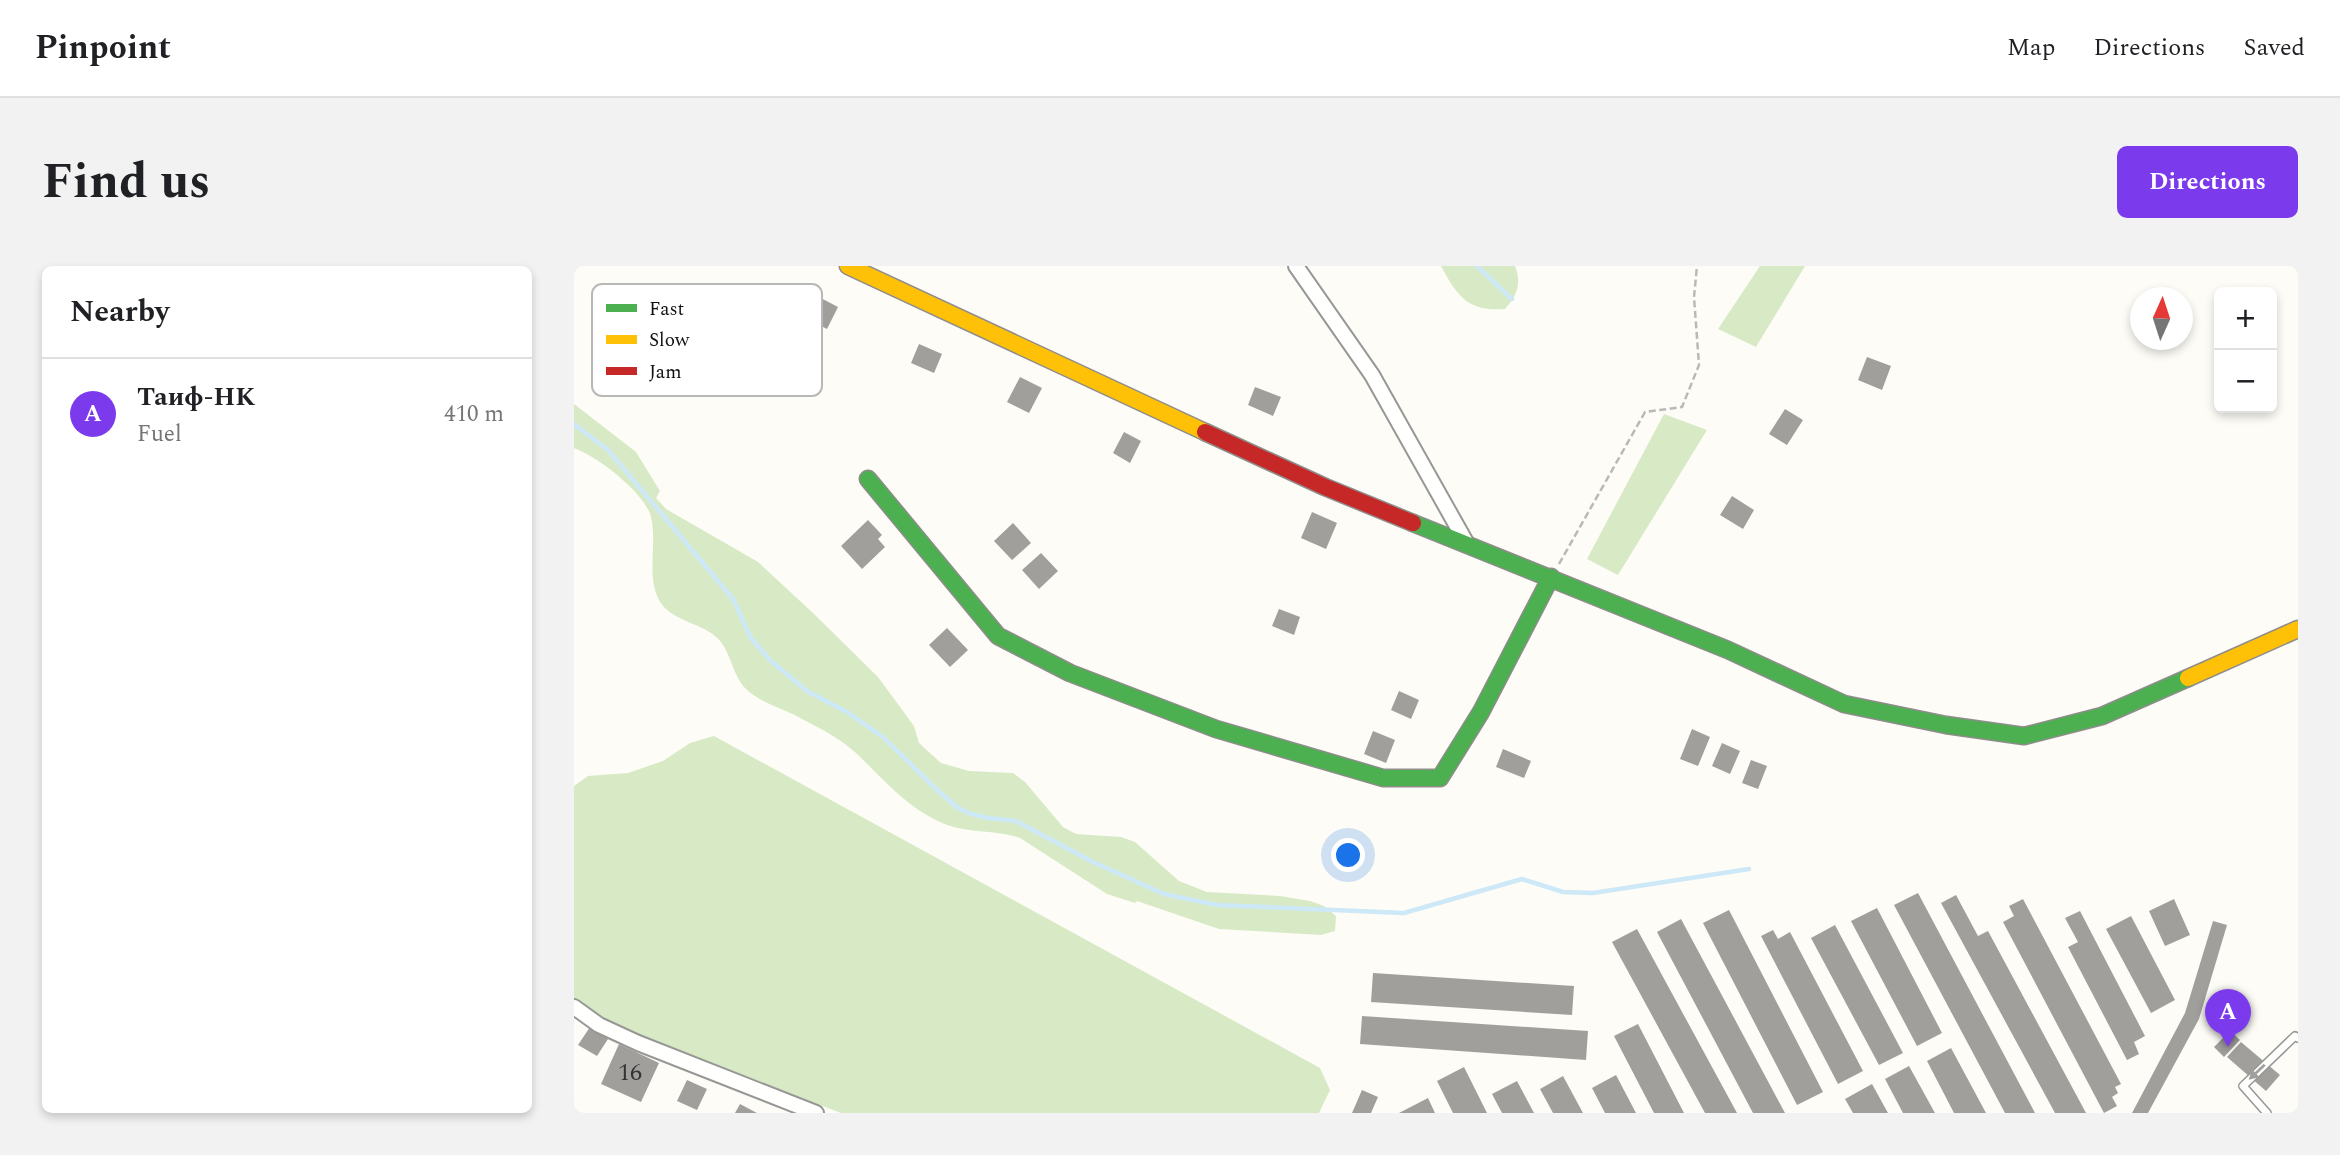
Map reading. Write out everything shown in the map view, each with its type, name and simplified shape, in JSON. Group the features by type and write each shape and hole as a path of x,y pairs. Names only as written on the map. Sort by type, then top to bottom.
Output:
{"street":[{"path":"848,266 1325,487 1728,650 1844,704 2024,736 2102,716 2298,629"},
{"path":"1296,266 1372,376 1467,544"},
{"path":"868,479 999,636 1070,673 1216,729 1383,778 1440,778 1481,712 1551,578"},
{"path":"574,1007 599,1025 638,1043 816,1113"}],"lane":[{"path":"2267,1113 2243,1086 2295,1036 2298,1038"}],"path":[{"path":"1551,578 1645,412 1682,407 1699,365 1694,297 1697,266"}],"green space":[{"path":"1441,266 1515,266 1517,289 1505,309 1482,308 1473,305 1459,294"},
{"path":"1760,266 1805,266 1756,347 1718,329"},
{"path":"574,404 636,452 660,491 656,498 666,509 758,562 813,613 878,677 914,726 919,743 941,763 969,771 1013,773 1025,782 1063,827 1076,834 1121,837 1135,842 1179,881 1207,892 1280,896 1324,906 1336,916 1335,931 1321,935 1219,929 1137,901 1135,903 1107,894 1020,838 956,828 933,819 898,793 844,743 752,694 742,684 725,648 715,636 669,612 663,606 654,586 653,528 647,507 619,476 574,448"},
{"path":"1664,414 1707,430 1618,575 1587,559"},
{"path":"714,736 1320,1068 1330,1090 1319,1113 841,1113 602,1021 574,998 574,786 588,776 628,773 663,761 690,743"}],"building":[{"path":"822,299 838,307 827,329 822,326"},
{"path":"919,344 942,354 934,373 911,363"},
{"path":"1867,357 1891,366 1882,390 1858,380"},
{"path":"1020,377 1042,388 1029,413 1007,402"},
{"path":"1255,387 1281,397 1273,416 1248,405"},
{"path":"1785,409 1803,420 1787,445 1769,434"},
{"path":"1124,432 1141,441 1130,463 1113,453"},
{"path":"1732,496 1754,510 1743,529 1720,515"},
{"path":"1312,512 1337,523 1326,549 1301,538"},
{"path":"868,520 882,535 878,539 885,547 862,569 841,546"},
{"path":"1013,523 1031,543 1012,560 994,541"},
{"path":"1041,553 1058,571 1039,589 1022,570"},
{"path":"1279,609 1300,617 1294,635 1272,626"},
{"path":"947,628 968,650 950,667 929,645"},
{"path":"1399,691 1419,700 1411,719 1391,710"},
{"path":"1692,729 1710,737 1698,766 1680,759"},
{"path":"1373,731 1395,740 1386,763 1364,754"},
{"path":"1722,743 1740,751 1730,774 1712,766"},
{"path":"1503,749 1531,761 1524,778 1496,767"},
{"path":"1751,760 1767,766 1758,789 1742,783"},
{"path":"1918,893 2035,1113 2005,1113 1894,905"},
{"path":"1956,895 1978,936 1988,931 2086,1113 2055,1113 1941,903"},
{"path":"2023,899 2121,1084 2115,1087 2118,1093 2112,1097 2117,1106 2104,1113 2003,922 2014,916 2009,906"},
{"path":"2174,899 2190,935 2165,946 2149,911"},
{"path":"1877,908 1942,1033 1917,1046 1851,921"},
{"path":"1729,910 1823,1092 1797,1105 1703,923"},
{"path":"2080,911 2145,1036 2134,1042 2139,1054 2127,1060 2068,947 2078,942 2065,918"},
{"path":"2131,916 2175,1000 2151,1013 2106,929"},
{"path":"1681,919 1785,1113 1753,1113 1657,932"},
{"path":"2213,921 2227,925 2199,1019 2148,1113 2132,1113 2185,1013"},
{"path":"1835,925 1903,1053 1879,1065 1811,938"},
{"path":"1637,929 1737,1113 1705,1113 1612,942"},
{"path":"1773,930 1778,939 1790,932 1863,1071 1838,1084 1761,936"},
{"path":"1373,973 1574,986 1572,1015 1371,1002"},
{"path":"1362,1016 1588,1031 1586,1060 1360,1044"},
{"path":"1638,1024 1684,1113 1654,1113 1614,1036"},
{"path":"590,1027 608,1039 597,1056 578,1045"},
{"path":"2230,1031 2240,1040 2224,1057 2214,1047"},
{"path":"2241,1042 2280,1075 2266,1091 2227,1057"},
{"path":"619,1044 659,1063 641,1102 601,1084"},
{"path":"1951,1048 1986,1113 1954,1113 1927,1061"},
{"path":"1909,1066 1935,1113 1903,1113 1885,1079"},
{"path":"1464,1067 1487,1113 1453,1113 1437,1081"},
{"path":"1616,1075 1636,1113 1605,1113 1592,1088"},
{"path":"1563,1076 1583,1113 1553,1113 1540,1089"},
{"path":"687,1080 707,1089 697,1110 677,1101"},
{"path":"1517,1081 1534,1113 1502,1113 1492,1094"},
{"path":"1872,1084 1888,1113 1853,1113 1845,1099"},
{"path":"1362,1090 1378,1097 1371,1113 1352,1113"},
{"path":"1428,1098 1435,1113 1399,1113"},
{"path":"740,1104 757,1113 735,1113"}],"waterway":[{"path":"1477,266 1512,299"},
{"path":"574,424 608,450 733,599 751,638 771,661 807,691 847,712 883,737 958,808 988,818 1016,821 1093,862 1164,894 1217,905 1404,913 1522,879 1563,892 1593,893 1749,869"}],"traffic: fast":[{"path":"868,479 998,636 1070,673 1216,729 1383,778 1440,778 1481,712 1551,577"},
{"path":"1413,523 1728,650 1844,704 1946,725 2024,736 2102,716 2188,678"}],"traffic: slow":[{"path":"848,266 1205,432"},
{"path":"2188,678 2298,629"}],"traffic: jam":[{"path":"1205,432 1325,487 1413,523"}],"place":[{"name":"Таиф-НК","path":"2228,1047"}]}
